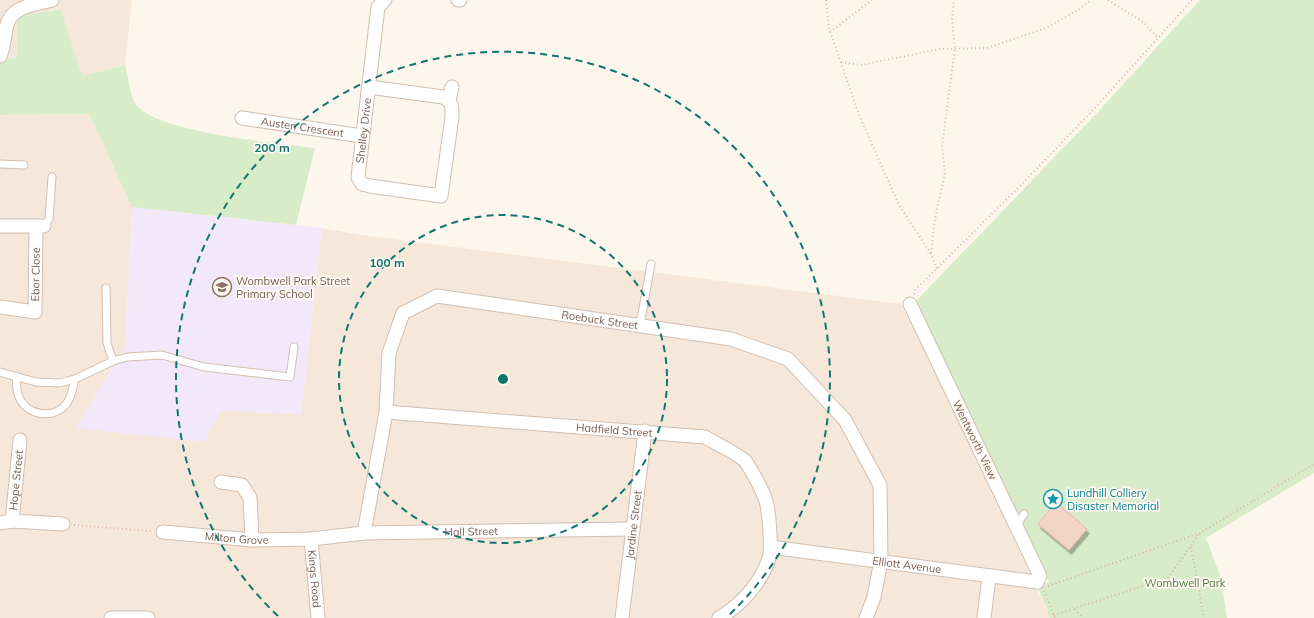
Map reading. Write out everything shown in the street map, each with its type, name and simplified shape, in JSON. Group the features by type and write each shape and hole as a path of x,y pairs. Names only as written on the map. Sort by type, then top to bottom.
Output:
{"street":[{"path":"0,56 5,46 6,28 9,18 16,10 52,0"},
{"name":"Shelley Drive","path":"385,0 378,7 358,177 362,184 441,196 452,117 452,106 450,100"},
{"path":"369,87 443,97 450,100 452,87"},
{"name":"Austen Crescent","path":"242,118 362,136"},
{"path":"0,226 40,226"},
{"name":"Ebor Close","path":"0,307 35,312 40,226"},
{"name":"Roebuck Street","path":"364,533 386,412 389,353 404,313 437,296 731,339 788,359 845,420 880,486 881,561 874,597 866,618"},
{"name":"Wentworth View","path":"910,304 1040,576"},
{"name":"Hadfield Street","path":"386,412 645,431 705,437 746,461 766,501 771,547"},
{"name":"Jardine Street","path":"622,618 645,431"},
{"name":"Hope Street","path":"6,522 20,440"},
{"path":"221,482 242,485 250,498 252,540"},
{"path":"6,522 63,524"},
{"name":"Hall Street","path":"311,539 364,533 633,529"},
{"name":"Milton Grove","path":"163,532 252,540 311,539"},
{"name":"Kings Road","path":"311,539 318,618"},
{"path":"719,618 736,606 754,585 765,567 771,547"},
{"name":"Elliott Avenue","path":"771,547 989,577 1037,582 1040,576"},
{"path":"984,618 989,577"},
{"path":"111,618 148,618"}],"lane":[{"path":"0,164 24,165"},
{"path":"40,226 49,219 52,177"},
{"path":"640,325 651,264"},
{"path":"106,288 107,343 113,361"},
{"path":"0,372 50,384 68,382 113,361 127,357 162,354 204,367 290,378 294,347"},
{"path":"16,376 19,399 28,409 40,414 54,412 67,404 75,379"},
{"path":"1016,526 1024,514"}],"path":[{"path":"826,0 830,32 859,115 899,205 931,254 937,269"},
{"path":"830,32 872,0"},
{"path":"931,254 935,218 945,173 942,146 955,48 952,20 954,0"},
{"path":"840,62 861,65 940,49 987,48 1046,28 1078,10 1091,0"},
{"path":"1108,0 1142,22 1158,38"},
{"path":"910,304 915,290 1021,185 1094,109 1192,0"},
{"path":"1200,533 1168,578 1055,616 1043,587 1200,533 1314,464"},
{"path":"63,524 163,532"},
{"path":"1191,546 1204,618"},
{"path":"1075,609 1082,617"}],"shaded area":[{"path":"0,0 132,0 125,65 82,76 17,58 0,60"},
{"path":"89,114 132,207 125,347 76,428 222,411 301,414 322,228 361,235 901,304 961,423 1050,618 0,618 0,115"},
{"name":"Wombwell Park Street Primary School","path":"132,207 322,228 301,414 222,411 204,442 76,428 125,347"}],"green space":[{"name":"Wombwell Park","path":"1200,0 1314,0 1314,473 1206,538 1221,578 1227,618 1050,618 1037,586 1049,582 915,302 1097,113"},
{"path":"61,10 82,76 125,65 133,99 135,103 146,113 166,122 219,135 315,148 296,225 132,207 89,114 0,115 0,60 17,58 17,15"}],"building":[{"path":"1056,502 1087,529 1069,550 1038,524"}],"place":[{"name":"Wombwell Park Street Primary School","path":"222,287"},
{"name":"Lundhill Colliery Disaster Memorial","path":"1053,499"}]}
